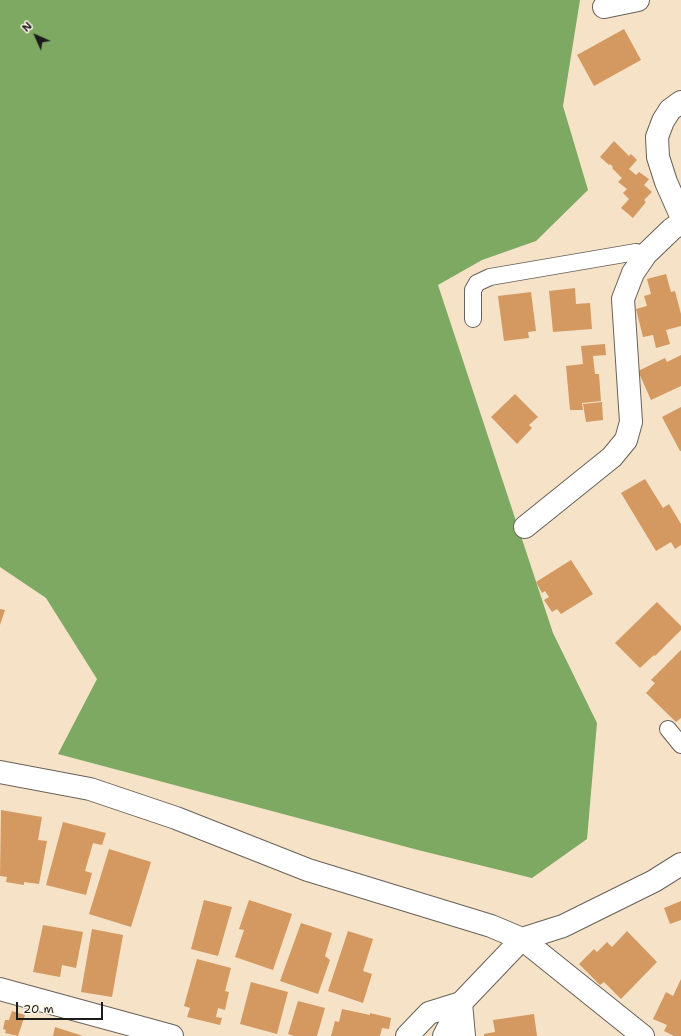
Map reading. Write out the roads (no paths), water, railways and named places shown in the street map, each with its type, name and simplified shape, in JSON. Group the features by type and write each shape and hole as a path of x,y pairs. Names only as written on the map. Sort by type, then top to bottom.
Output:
{"street":[{"path":"604,7 638,0"},
{"path":"681,102 670,110 663,121 657,137 658,157 666,182 681,216"},
{"path":"525,527 612,457 626,440 631,422 623,299 632,272 646,254 672,229 681,223"},
{"path":"0,772 90,790 176,818 308,870 491,926 522,939 637,1033"},
{"path":"444,1036 461,1003 522,939 563,926 654,881 681,864"},
{"path":"0,989 172,1036"},
{"path":"407,1036 429,1013 461,1003"},
{"path":"461,1003 464,1036"}],"lane":[{"path":"473,319 473,290 477,283 490,277 636,252 646,254"},
{"path":"668,729 681,745"}]}
